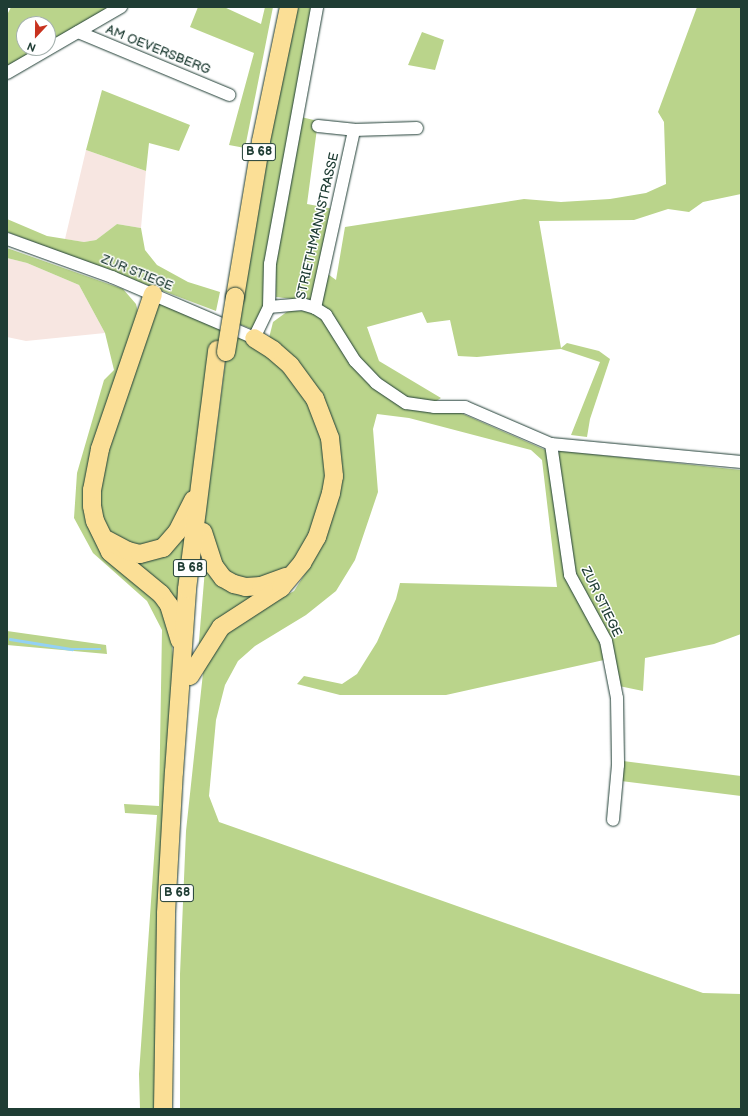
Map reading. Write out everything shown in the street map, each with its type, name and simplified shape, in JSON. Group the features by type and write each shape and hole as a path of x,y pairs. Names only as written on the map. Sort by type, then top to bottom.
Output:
{"highway":[{"name":"B 68","path":"163,1109 168,879 183,647 199,489 222,351 252,139 279,7"},
{"name":"B 68","path":"230,296 289,7"},
{"name":"B 68","path":"153,294 94,473 92,506 102,537 110,552 161,594 169,606 183,647"},
{"name":"B 68","path":"190,676 220,627 281,588 310,551 326,514 334,476 330,438 315,399 304,381 273,350 254,338"},
{"name":"B 68","path":"172,1109 176,906 190,676 222,351"},
{"name":"B 68","path":"102,537 128,551 140,554 163,548 177,532 199,489"},
{"name":"B 68","path":"203,532 214,566 223,578 234,584 246,587 260,586 292,574"}],"street":[{"path":"7,73 121,7"},
{"path":"254,338 269,307 270,264 317,7"},
{"name":"AM OEVERSBERG","path":"78,32 229,95"},
{"path":"318,126 354,130 417,128"},
{"name":"STRIETHMANNSTRASSE","path":"269,307 302,304 315,308 354,130"},
{"name":"ZUR STIEGE","path":"7,239 153,294 254,338"},
{"path":"315,308 326,314 355,361 390,394 406,402 420,405 465,407 551,444 741,462"},
{"name":"ZUR STIEGE","path":"551,444 570,575 606,641 617,698 618,765 613,820"}],"shaded area":[{"path":"86,150 146,171 141,228 117,224 96,240 84,242 65,239"},
{"path":"7,258 27,263 79,285 105,333 26,341 7,337"}],"green space":[{"path":"11,7 115,7 56,40 56,16 16,16 16,56 27,56 7,68 7,15"},
{"path":"198,7 224,7 261,24 265,7 273,7 245,148 229,145 254,53 190,27"},
{"path":"295,7 311,7 265,303 254,330 239,324 248,254"},
{"path":"697,7 741,7 741,194 703,202 689,212 668,209 634,220 539,221 561,348 567,343 599,351 610,359 590,419 587,437 571,435 600,362 561,349 477,357 458,356 450,320 427,323 422,312 367,327 379,361 441,398 424,409 461,413 557,455 560,451 564,451 741,470 741,634 714,644 645,658 643,691 619,686 613,658 446,695 340,695 297,684 304,676 342,684 357,674 377,642 396,599 400,583 557,587 542,460 531,450 409,418 377,414 373,429 378,492 355,560 336,591 306,615 255,646 238,661 225,685 216,720 209,796 219,822 703,993 741,994 741,1109 180,1109 180,974 186,831 203,673 211,653 236,623 294,591 310,566 339,451 269,338 273,322 288,311 310,311 309,301 276,297 275,255 301,117 318,121 307,204 334,209 321,269 336,280 345,227 524,199 561,202 610,199 646,193 666,184 664,122 658,112"},
{"path":"422,32 444,40 435,70 408,65"},
{"path":"102,90 190,125 179,151 149,143 146,171 86,150"},
{"path":"7,219 47,236 84,242 96,240 117,224 141,228 145,250 157,265 188,282 220,292 216,311 7,232"},
{"path":"7,248 123,289 136,304 138,312 89,519 155,595 171,630 173,657 166,768 157,1109 140,1109 139,1074 157,815 125,813 124,804 159,806 162,630 147,601 93,553 74,518 77,473 104,380 114,370 105,333 79,285 27,263 7,258"},
{"path":"153,294 222,323 199,489 177,532 140,554 95,521 92,506"},
{"path":"230,327 304,381 334,476 292,574 234,584 203,532"},
{"path":"187,522 181,626 132,556 140,558"},
{"path":"206,557 210,566 265,589 198,653"},
{"path":"7,631 106,645 107,654 7,645"},
{"path":"623,761 741,776 741,796 621,781"}],"waterway":[{"path":"10,639 72,649 100,649"}]}
